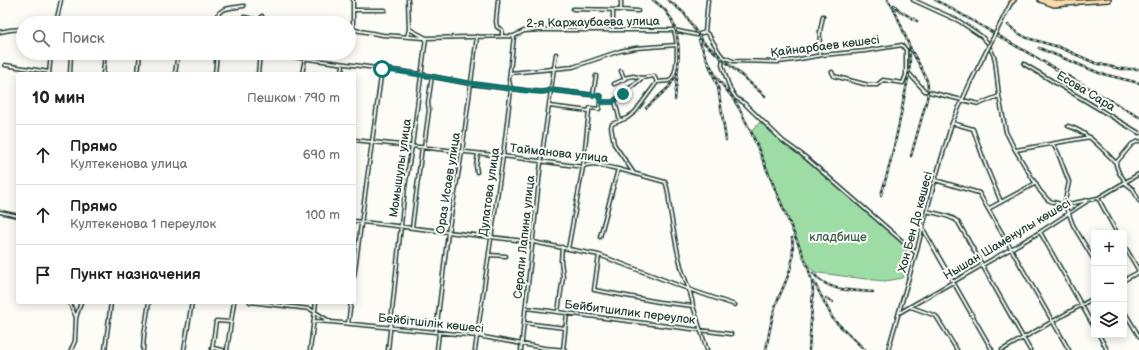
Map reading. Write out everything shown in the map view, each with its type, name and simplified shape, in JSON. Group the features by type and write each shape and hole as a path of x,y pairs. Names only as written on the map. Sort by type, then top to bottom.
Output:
{"main road":[{"path":"1040,0 1054,5 1080,2"},
{"path":"1046,0 1054,2 1109,0"}],"street":[{"path":"58,16 61,0"},
{"path":"353,0 354,16"},
{"path":"407,37 408,0"},
{"path":"498,0 496,22 497,26 502,30 502,36"},
{"path":"621,0 621,10"},
{"path":"705,32 708,0"},
{"path":"913,0 959,21 987,42 993,54 1006,132 1040,191 1048,200 1064,205 1086,201"},
{"name":"Хон Бен До көшесі","path":"888,350 952,123 970,83 1012,1"},
{"path":"216,16 226,9 244,6"},
{"path":"573,9 638,11"},
{"path":"354,10 385,10"},
{"path":"613,10 613,30"},
{"path":"819,56 820,31 823,16"},
{"path":"408,29 426,38"},
{"path":"0,32 16,30"},
{"name":"2-я Каржаубаева улица","path":"356,30 426,38 514,36 524,31 540,30 674,31"},
{"path":"633,173 614,144 612,124 627,118 634,112 657,82 669,81 674,76 677,45 674,31 696,35 705,32"},
{"path":"705,32 709,35 719,52 724,57 722,66 730,89 736,98 744,103 783,141 804,156 916,253"},
{"name":"Ораз Исаев улица","path":"437,350 448,233 462,152 477,36"},
{"name":"Дулатова улица","path":"475,350 503,156 511,89 509,80 514,36"},
{"name":"Момышулы улица","path":"388,350 400,227 426,38"},
{"path":"510,73 573,67 620,51 643,47 677,45"},
{"name":"Қайнарбаев көшесі","path":"724,57 733,61 778,62 902,45 906,50 906,70"},
{"name":"Серали Лапина улица","path":"521,350 541,162 556,54"},
{"path":"49,72 50,60"},
{"path":"70,72 71,60"},
{"path":"103,72 104,60"},
{"path":"138,72 139,60"},
{"path":"175,72 177,60"},
{"path":"215,72 216,60"},
{"path":"258,72 259,60"},
{"path":"302,72 304,60"},
{"path":"312,60 421,74 471,84 511,89 543,92 551,90 601,96 599,109 590,108 589,112 583,168 568,249"},
{"path":"342,72 343,64"},
{"name":"Есова Сара","path":"1024,64 1139,133"},
{"path":"6,65 44,72"},
{"path":"356,261 382,69"},
{"path":"906,70 926,91 979,104 999,96"},
{"path":"832,72 834,76 868,85 876,85 883,80 903,83 906,70"},
{"path":"621,71 624,78 626,78"},
{"path":"412,228 429,110 428,103 432,76"},
{"path":"593,95 596,76"},
{"path":"614,84 633,76 642,78 654,76 657,82"},
{"path":"600,102 611,103 615,101 642,78"},
{"path":"615,101 620,121"},
{"path":"548,106 589,112"},
{"path":"952,123 974,129 986,166 1001,202"},
{"path":"1068,126 1077,128 1090,138 1116,163 1118,173 1123,178 1125,183 1131,187 1139,201"},
{"path":"1015,150 1090,138"},
{"name":"Тайманова улица","path":"356,140 503,156 583,168 586,165 594,164 665,182 668,190 677,249 688,289"},
{"path":"1116,163 1132,144 1139,141"},
{"path":"1053,144 1069,182 1064,205 1073,225 1091,255"},
{"path":"477,172 476,166 478,154"},
{"path":"600,238 618,169"},
{"name":"Нышан Шаменулы көшесі","path":"899,314 1040,232 1069,214 1086,201 1098,198 1139,174"},
{"path":"935,180 979,193 1069,350"},
{"path":"988,209 1036,183"},
{"path":"1098,198 1115,230"},
{"path":"927,211 955,219 958,222 1030,350"},
{"path":"0,212 16,216"},
{"path":"356,221 533,242 599,255 735,306"},
{"path":"923,229 992,350"},
{"path":"1040,232 1091,322"},
{"path":"558,312 562,277 562,247"},
{"path":"1127,250 1139,272 1127,278"},
{"path":"489,255 506,256"},
{"path":"599,255 594,290 659,302 693,306"},
{"path":"688,289 707,350"},
{"path":"1002,350 1091,300"},
{"path":"70,304 76,318"},
{"path":"72,350 75,341 76,318 80,304"},
{"path":"105,350 111,304"},
{"path":"143,350 149,304"},
{"path":"184,350 192,304"},
{"path":"227,350 234,304"},
{"name":"Бейбітшілік көшесі","path":"281,304 310,309 331,322 478,336 565,350"},
{"path":"310,350 316,304"},
{"path":"348,324 351,304"},
{"path":"911,307 936,316 956,350"},
{"name":"Бейбитшилик переулок","path":"526,308 731,334"},
{"path":"565,350 567,313"},
{"path":"1127,316 1139,336"},
{"path":"223,350 212,349 216,321 231,322"},
{"path":"314,321 331,322"},
{"path":"524,323 566,328"},
{"path":"1100,338 1107,350"}],"green space":[{"name":"кладбище","path":"760,122 907,247 903,278 886,281 813,271 806,262 752,131"}],"railway":[{"path":"653,0 665,10 672,20 676,30 679,53 675,100"},
{"path":"668,0 684,13 702,41 765,96"},
{"path":"888,0 895,10 928,86 927,99 911,156"},
{"path":"935,0 1139,117"},
{"path":"894,5 900,11 917,21"},
{"path":"1008,25 1027,38 1059,47 1095,63 1121,69 1139,69"},
{"path":"699,40 718,87 726,140"},
{"path":"1039,48 1099,73 1139,83"},
{"path":"881,195 894,147 908,80 910,68 909,49"},
{"path":"709,63 717,78 739,108 751,132 808,267 813,291 809,350"},
{"path":"646,108 669,87 676,75"},
{"path":"766,350 774,310 787,280 793,257 792,238"},
{"path":"813,273 826,284 833,287 873,292"},
{"path":"814,282 833,319 865,350"},
{"path":"826,298 833,302"}],"route":[{"path":"382,69 511,89 543,92 551,90 601,96 600,102 611,103 623,94"}]}
